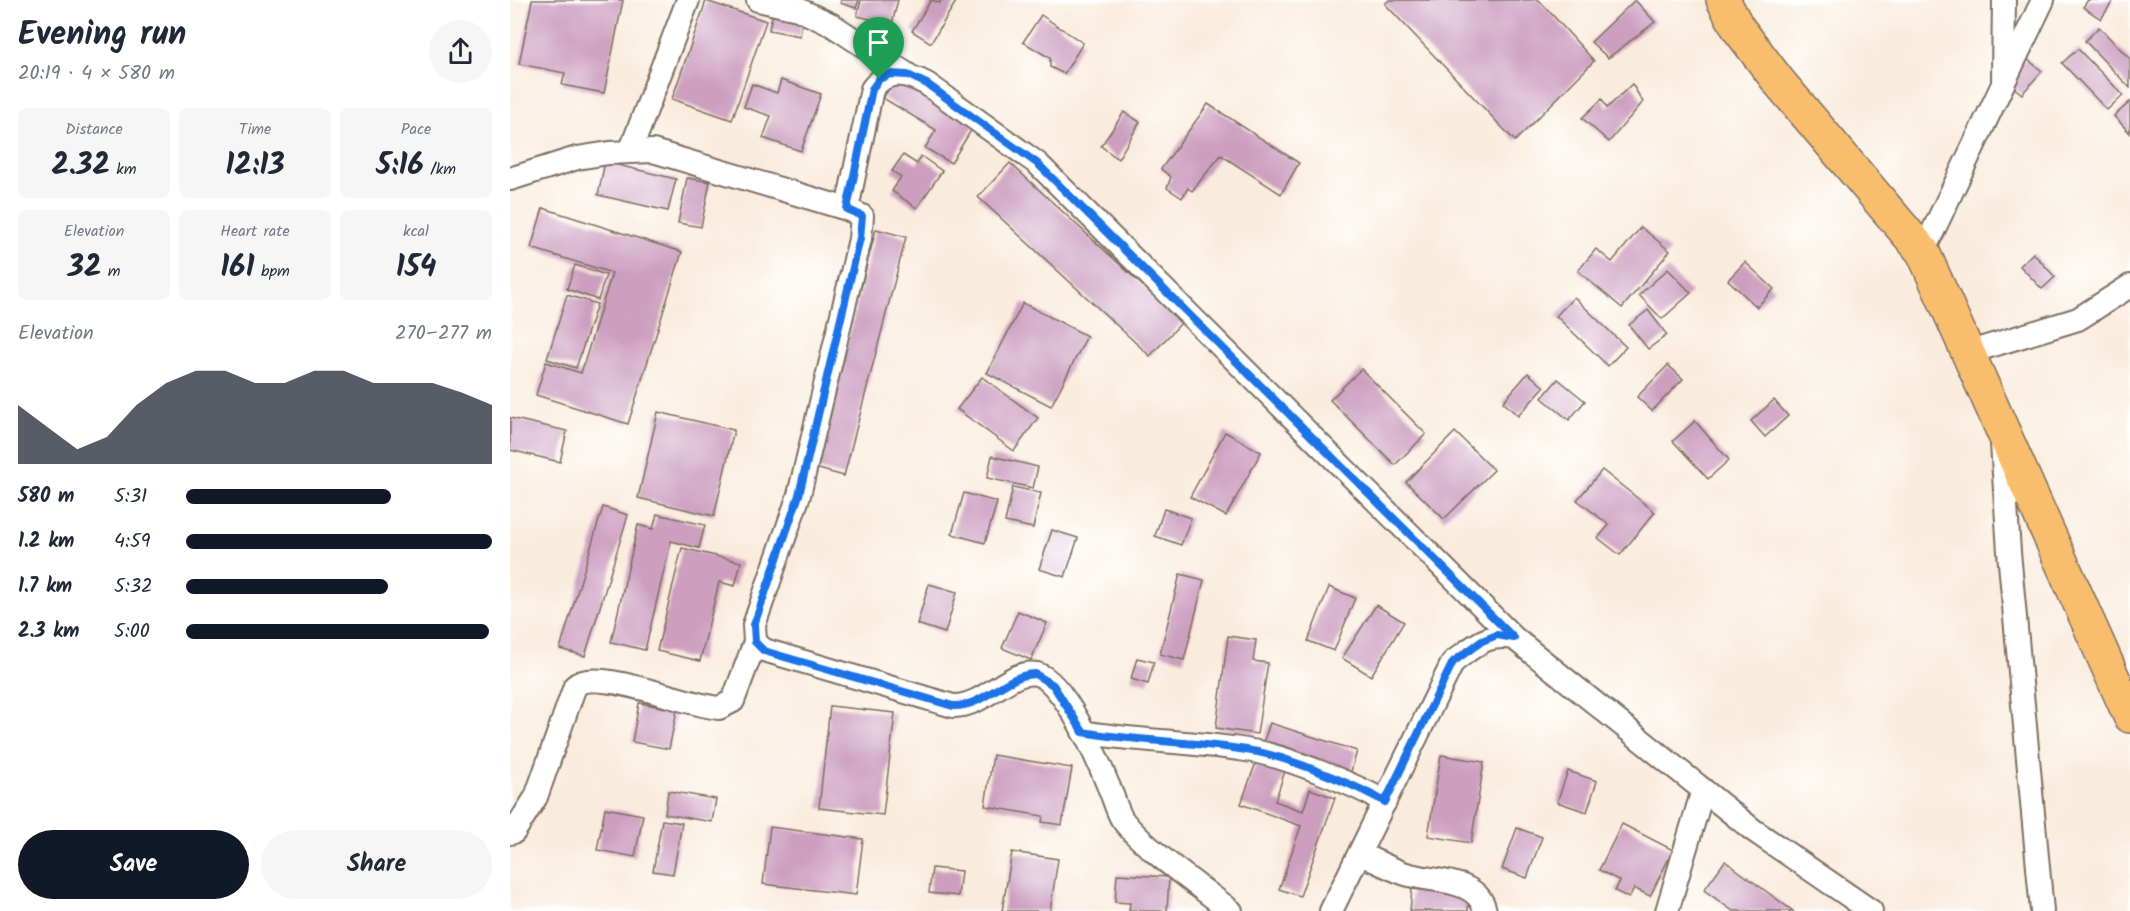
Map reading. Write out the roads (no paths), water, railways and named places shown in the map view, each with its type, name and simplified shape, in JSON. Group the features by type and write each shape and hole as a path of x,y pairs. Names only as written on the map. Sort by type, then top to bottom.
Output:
{"main road":[{"path":"1723,0 1738,28 1779,82 1923,252 2130,716"}],"street":[{"path":"630,152 688,0"},
{"path":"758,0 798,9 832,25 908,75 927,84 1038,164 1514,638 1753,830 1871,911"},
{"path":"2003,87 2004,0"},
{"path":"1923,252 2043,0"},
{"path":"847,209 872,89 879,79 890,74 908,75"},
{"path":"510,179 578,158 653,151 847,209 862,216 860,238 799,495 754,625 755,642 732,701 719,708 603,680 579,682 575,686 536,797 514,832 510,833"},
{"path":"1967,353 2078,319 2130,286"},
{"path":"2002,428 2009,552 2043,911"},
{"path":"1331,911 1453,662 1482,641 1497,635 1514,638"},
{"path":"755,642 764,651 953,706 973,704 1018,677 1035,674 1053,685 1083,732 1122,818 1144,841 1231,911"},
{"path":"1083,732 1124,739 1227,747 1271,755 1385,802"},
{"path":"1667,911 1704,790"},
{"path":"1360,854 1406,874 1468,888 1483,904 1485,911"}]}
